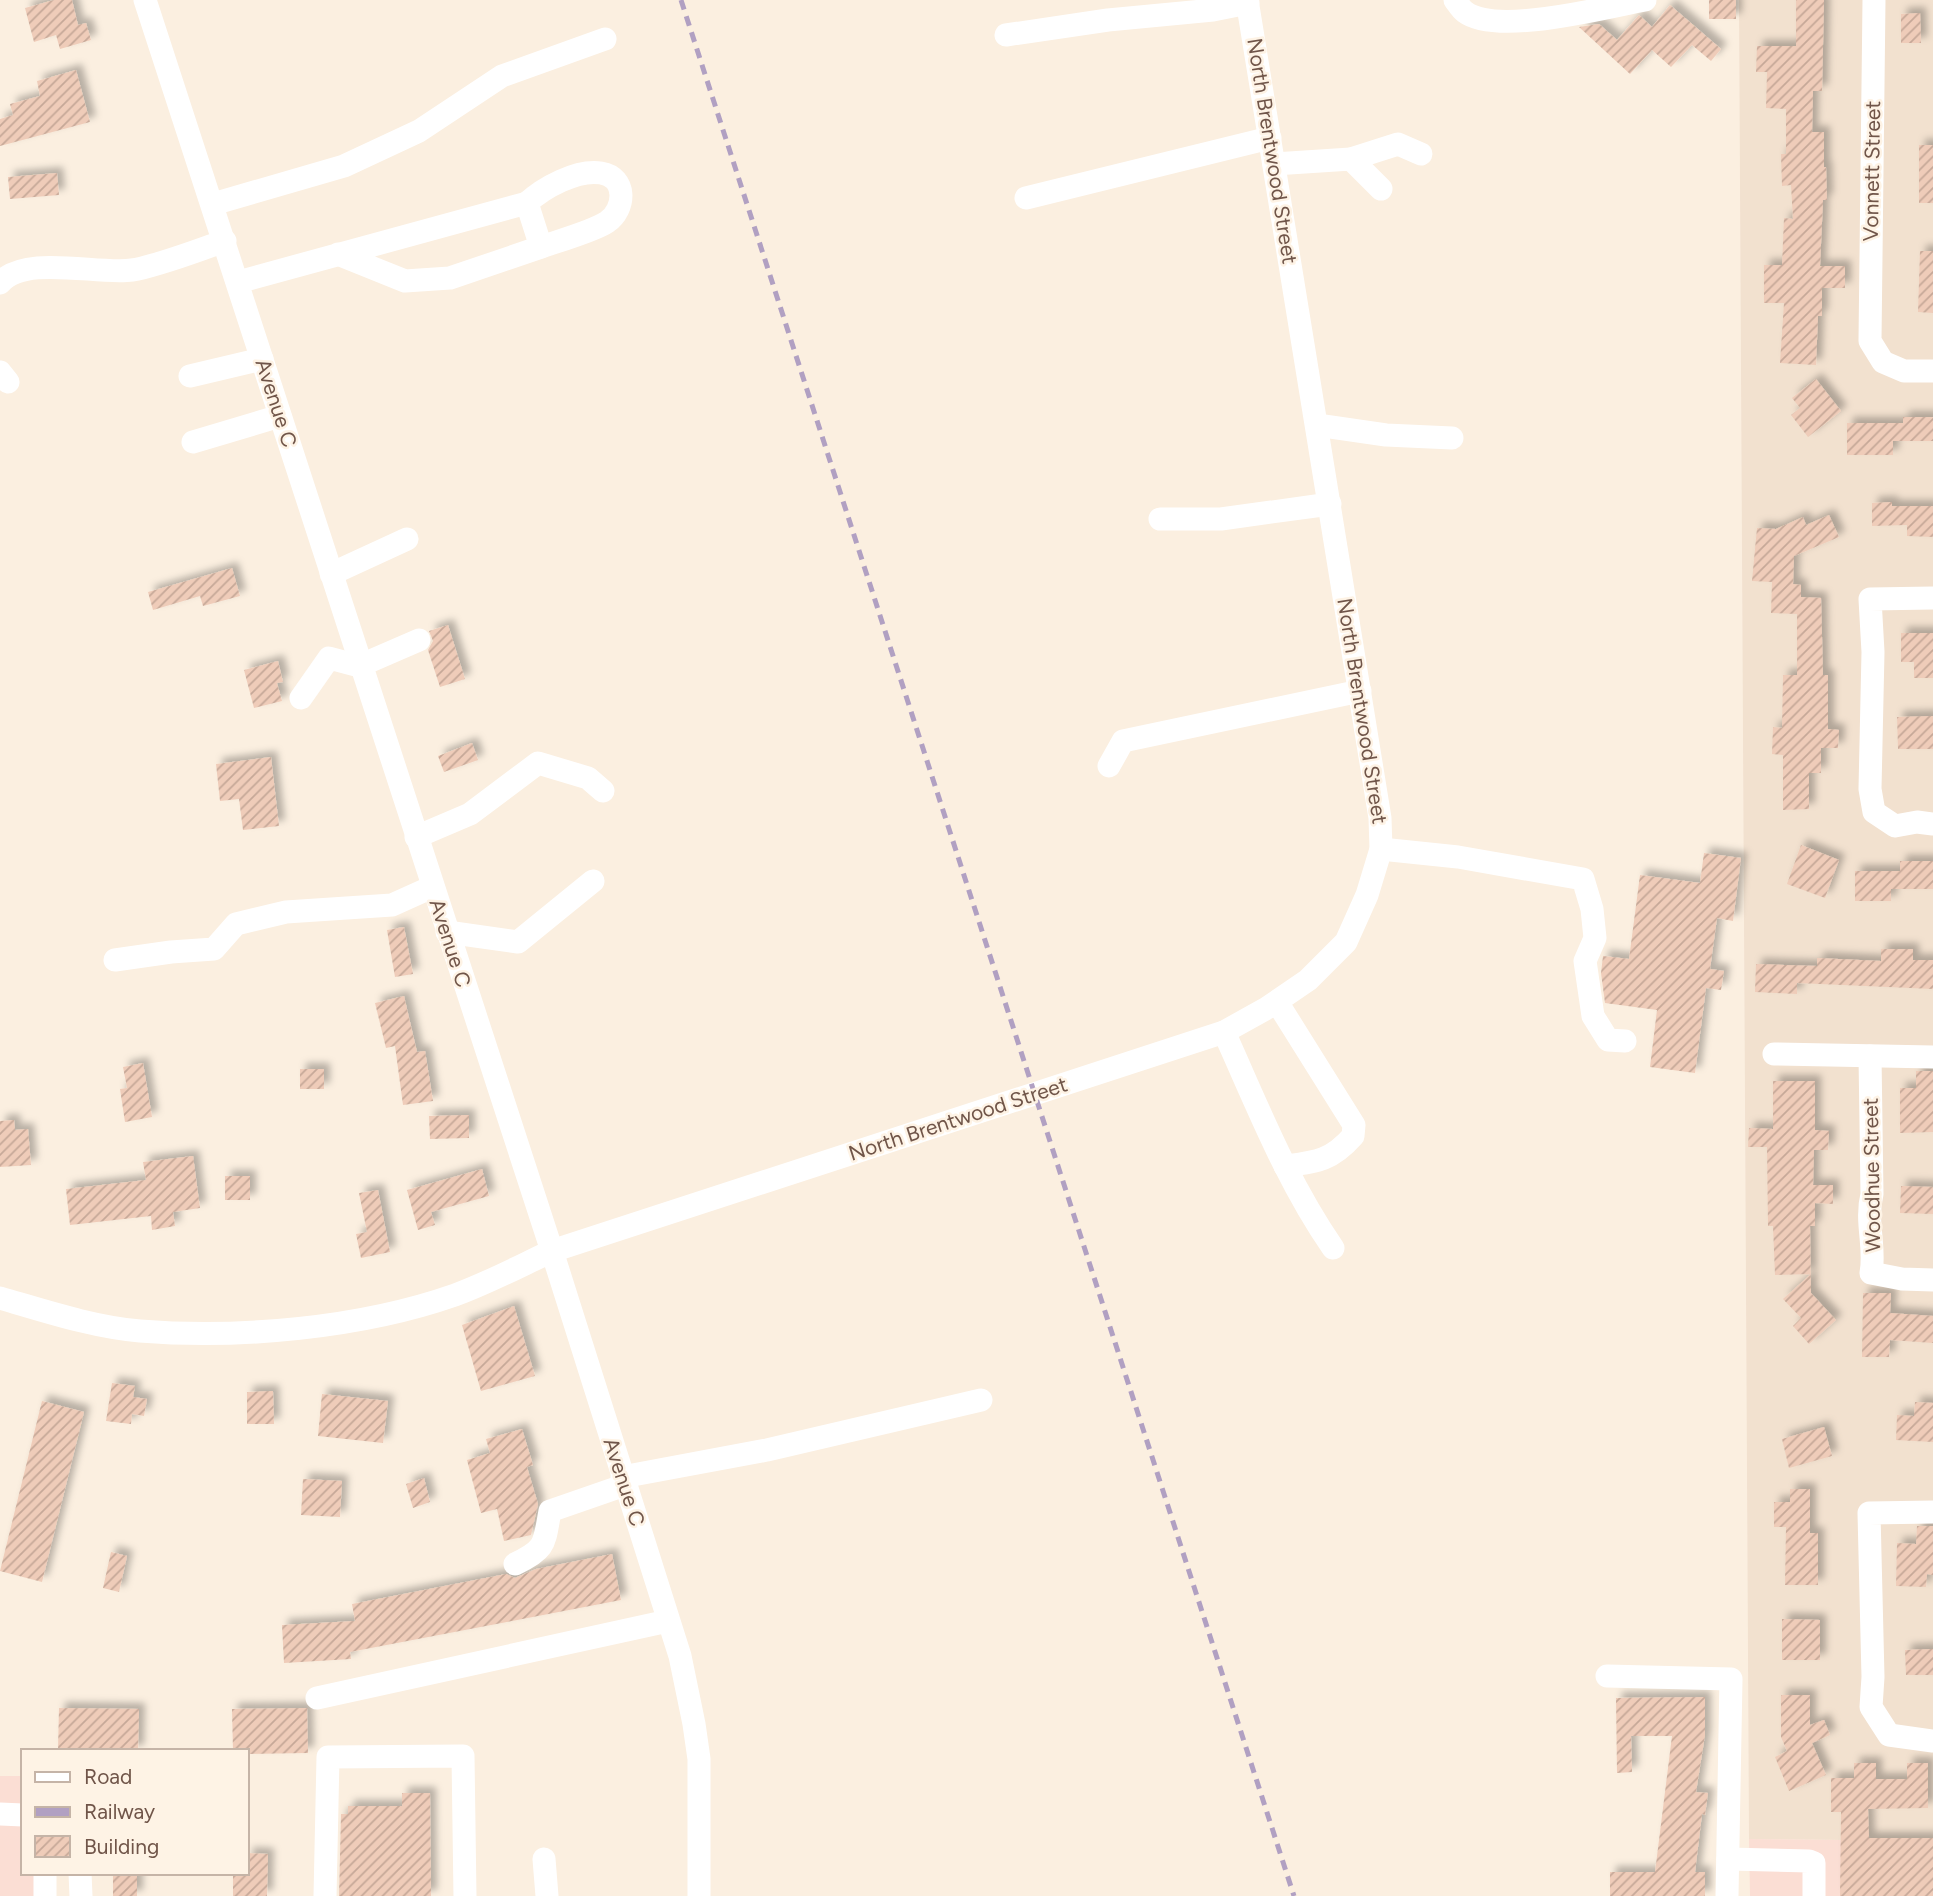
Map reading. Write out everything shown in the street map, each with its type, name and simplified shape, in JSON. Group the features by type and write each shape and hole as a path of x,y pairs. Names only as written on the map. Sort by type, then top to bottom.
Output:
{"street":[{"name":"Avenue C","path":"145,0 552,1251 683,1669 697,1748 699,1896"},
{"path":"1455,0 1466,13 1497,21 1528,22 1645,0"},
{"name":"Vonnett Street","path":"1874,0 1870,341 1883,362 1904,371 1933,371"},
{"path":"1006,36 1108,20 1213,10 1248,1"},
{"name":"North Brentwood Street","path":"0,1298 69,1317 138,1331 273,1331 399,1312 456,1294 552,1251 1224,1032 1277,1002 1308,980 1346,942 1367,894 1381,849 1380,818 1248,1"},
{"path":"213,204 344,166 419,131 502,76 605,38"},
{"path":"1026,198 1270,138"},
{"path":"1274,164 1351,159 1398,144 1421,154"},
{"path":"1351,159 1381,189"},
{"path":"238,282 338,254 527,203 536,195 590,172 612,177 619,185 622,202 615,216 605,224 450,278 405,281 338,254"},
{"path":"527,203 541,247"},
{"path":"0,283 5,277 20,270 134,270 225,241"},
{"path":"190,376 262,359"},
{"path":"193,442 280,416"},
{"path":"1317,425 1387,435 1452,438"},
{"path":"1160,519 1221,519 1329,505"},
{"path":"331,574 407,540"},
{"path":"1933,598 1870,599 1873,652 1870,789 1874,812 1895,826 1917,822 1933,824"},
{"path":"301,698 329,658 359,666 419,640"},
{"path":"1109,766 1123,741 1360,691"},
{"path":"416,837 470,814 538,763 588,778 603,791"},
{"path":"1381,849 1458,857 1583,878 1592,909 1595,938 1585,961 1593,1016 1608,1040 1625,1041"},
{"path":"447,932 518,942 593,881"},
{"path":"116,960 214,949 236,925 286,912 392,905 432,887"},
{"path":"1277,1002 1354,1125 1353,1136 1332,1156 1321,1161 1285,1166"},
{"path":"1224,1032 1310,1216 1333,1248"},
{"path":"1774,1054 1933,1057"},
{"name":"Woodhue Street","path":"1870,1056 1872,1194 1868,1211 1873,1262 1871,1273 1902,1279 1933,1280"},
{"path":"515,1564 528,1558 543,1545 550,1511 624,1481 981,1400"},
{"path":"1933,1512 1870,1513 1873,1677 1871,1707 1889,1735 1933,1741"},
{"path":"317,1698 668,1621"},
{"path":"1607,1676 1731,1679 1727,1896"},
{"path":"325,1896 328,1757 463,1756 465,1896"},
{"path":"0,1814 21,1815"},
{"path":"544,1859 547,1896"},
{"path":"1728,1859 1814,1863 1814,1896"},
{"path":"45,1875 45,1896"},
{"path":"80,1875 82,1896"}],"shaded area":[{"path":"1739,0 1933,0 1933,1841 1749,1839"},
{"path":"0,1776 21,1776 21,1875 53,1875 52,1896 0,1896"},
{"path":"1749,1839 1933,1841 1933,1896 1750,1896"}],"building":[{"path":"54,0 72,0 78,25 86,23 91,40 60,49 56,35 34,42 25,8"},
{"path":"1709,0 1736,0 1736,19 1709,19"},
{"path":"1796,0 1824,0 1822,91 1813,91 1812,132 1824,132 1827,200 1823,200 1820,266 1845,266 1845,288 1822,288 1822,316 1818,316 1816,365 1780,363 1784,303 1764,303 1764,265 1782,265 1784,218 1793,219 1791,185 1782,186 1781,154 1786,154 1786,109 1766,108 1767,72 1756,72 1757,46 1796,46"},
{"path":"1670,5 1721,49 1711,61 1692,45 1671,67 1652,50 1630,74 1579,27 1599,24 1617,40 1639,15 1652,27"},
{"path":"1920,13 1921,43 1901,43 1901,14"},
{"path":"76,70 90,122 0,146 0,119 13,115 10,104 40,96 37,81"},
{"path":"1919,145 1933,145 1933,203 1919,203"},
{"path":"57,173 59,195 10,199 8,177"},
{"path":"1920,251 1933,251 1933,313 1918,312"},
{"path":"1816,379 1841,411 1808,437 1791,415 1800,408 1792,398"},
{"path":"1903,417 1933,417 1933,441 1893,441 1893,455 1847,455 1847,423 1903,423"},
{"path":"1892,502 1892,506 1933,506 1933,537 1907,536 1907,525 1872,526 1872,503"},
{"path":"1829,515 1839,537 1794,556 1793,584 1801,585 1801,597 1821,598 1823,675 1828,675 1828,729 1839,730 1838,748 1821,748 1821,773 1809,773 1809,809 1783,810 1783,755 1772,754 1773,727 1782,728 1783,675 1797,675 1797,614 1771,613 1772,582 1752,581 1757,528 1776,529 1803,517 1806,525"},
{"path":"232,568 240,596 203,606 200,596 153,610 148,592"},
{"path":"448,625 465,679 440,687 428,650 433,641 429,631"},
{"path":"1901,633 1933,633 1933,678 1914,678 1914,662 1901,662"},
{"path":"278,661 283,682 277,683 282,701 254,708 244,670"},
{"path":"1933,716 1933,749 1898,749 1897,717"},
{"path":"472,743 478,760 444,772 438,756"},
{"path":"271,757 279,826 243,830 239,799 220,801 216,764"},
{"path":"1801,845 1839,860 1825,898 1787,884"},
{"path":"1704,853 1741,858 1733,921 1717,918 1710,969 1724,971 1721,990 1706,988 1695,1073 1650,1067 1657,1010 1605,1003 1601,973 1603,956 1629,959 1640,875 1700,883"},
{"path":"1900,861 1933,861 1933,889 1891,889 1891,901 1855,901 1855,871 1900,871"},
{"path":"404,927 413,974 395,977 387,930"},
{"path":"1881,949 1913,949 1913,960 1933,960 1933,989 1797,983 1797,994 1755,992 1756,964 1817,966 1817,958 1881,961"},
{"path":"404,996 417,1052 425,1051 433,1101 403,1105 395,1046 386,1048 375,1003"},
{"path":"143,1063 152,1117 125,1122 120,1089 127,1088 123,1067"},
{"path":"300,1069 324,1069 324,1089 300,1089"},
{"path":"1916,1071 1933,1071 1933,1132 1900,1133 1900,1088 1916,1088"},
{"path":"1773,1081 1815,1081 1815,1130 1829,1131 1828,1150 1814,1150 1813,1185 1833,1185 1833,1204 1815,1203 1815,1226 1810,1226 1811,1274 1775,1275 1773,1226 1768,1226 1767,1147 1748,1147 1749,1128 1773,1129"},
{"path":"469,1115 469,1138 430,1139 429,1116"},
{"path":"14,1120 15,1130 28,1129 31,1165 0,1167 0,1121"},
{"path":"193,1156 200,1208 173,1212 175,1226 152,1230 151,1216 70,1225 66,1189 146,1180 143,1162"},
{"path":"482,1169 489,1196 431,1212 435,1225 418,1230 407,1190"},
{"path":"225,1176 250,1176 250,1200 225,1200"},
{"path":"1901,1186 1933,1187 1933,1214 1900,1213"},
{"path":"378,1190 390,1252 361,1258 356,1234 367,1232 359,1193"},
{"path":"1811,1274 1811,1293 1836,1320 1809,1344 1793,1326 1801,1318 1783,1299"},
{"path":"1863,1293 1891,1293 1890,1313 1933,1316 1933,1343 1890,1340 1889,1357 1862,1357"},
{"path":"514,1306 535,1376 481,1391 462,1325"},
{"path":"112,1383 135,1386 133,1397 147,1399 144,1416 132,1414 131,1424 106,1421"},
{"path":"273,1391 274,1424 247,1424 247,1392"},
{"path":"322,1394 388,1401 383,1443 318,1436"},
{"path":"42,1401 84,1412 42,1582 0,1571"},
{"path":"1915,1402 1933,1403 1933,1442 1896,1440 1897,1415 1914,1416"},
{"path":"1824,1427 1832,1456 1789,1468 1782,1439"},
{"path":"522,1429 533,1465 527,1467 538,1504 531,1535 504,1541 497,1509 481,1513 467,1460 490,1453 486,1439"},
{"path":"424,1478 430,1502 413,1508 406,1484"},
{"path":"303,1479 342,1481 340,1517 301,1515"},
{"path":"1790,1489 1810,1489 1810,1533 1818,1533 1818,1585 1785,1585 1786,1527 1774,1527 1774,1502 1790,1502"},
{"path":"1917,1526 1933,1526 1933,1575 1927,1574 1926,1587 1896,1586 1897,1543 1916,1544"},
{"path":"111,1552 127,1556 119,1592 103,1588"},
{"path":"612,1554 621,1600 350,1652 351,1659 284,1663 282,1625 355,1621 352,1604 506,1574 515,1578 536,1569"},
{"path":"1782,1619 1820,1620 1820,1660 1782,1660"},
{"path":"1933,1649 1933,1675 1906,1675 1905,1650"},
{"path":"1781,1695 1810,1695 1810,1725 1824,1720 1830,1735 1812,1743 1826,1775 1789,1791 1775,1757 1787,1751 1781,1737"},
{"path":"1705,1697 1705,1735 1696,1792 1708,1793 1705,1815 1702,1814 1695,1872 1705,1872 1705,1896 1610,1896 1610,1872 1655,1872 1672,1736 1631,1736 1632,1772 1617,1773 1616,1698"},
{"path":"59,1708 139,1709 138,1749 58,1749"},
{"path":"307,1708 308,1753 248,1754 248,1749 233,1749 232,1709"},
{"path":"1854,1763 1876,1763 1876,1779 1907,1779 1907,1763 1928,1763 1928,1808 1868,1809 1869,1838 1933,1838 1933,1896 1840,1896 1841,1812 1831,1812 1831,1778 1854,1778"},
{"path":"402,1793 430,1793 431,1896 339,1896 341,1814 348,1814 348,1806 402,1806"},
{"path":"248,1853 268,1854 267,1896 233,1896 233,1875 248,1875"},
{"path":"113,1875 137,1875 137,1896 113,1896"}],"railway":[{"path":"681,0 1294,1896"}]}
